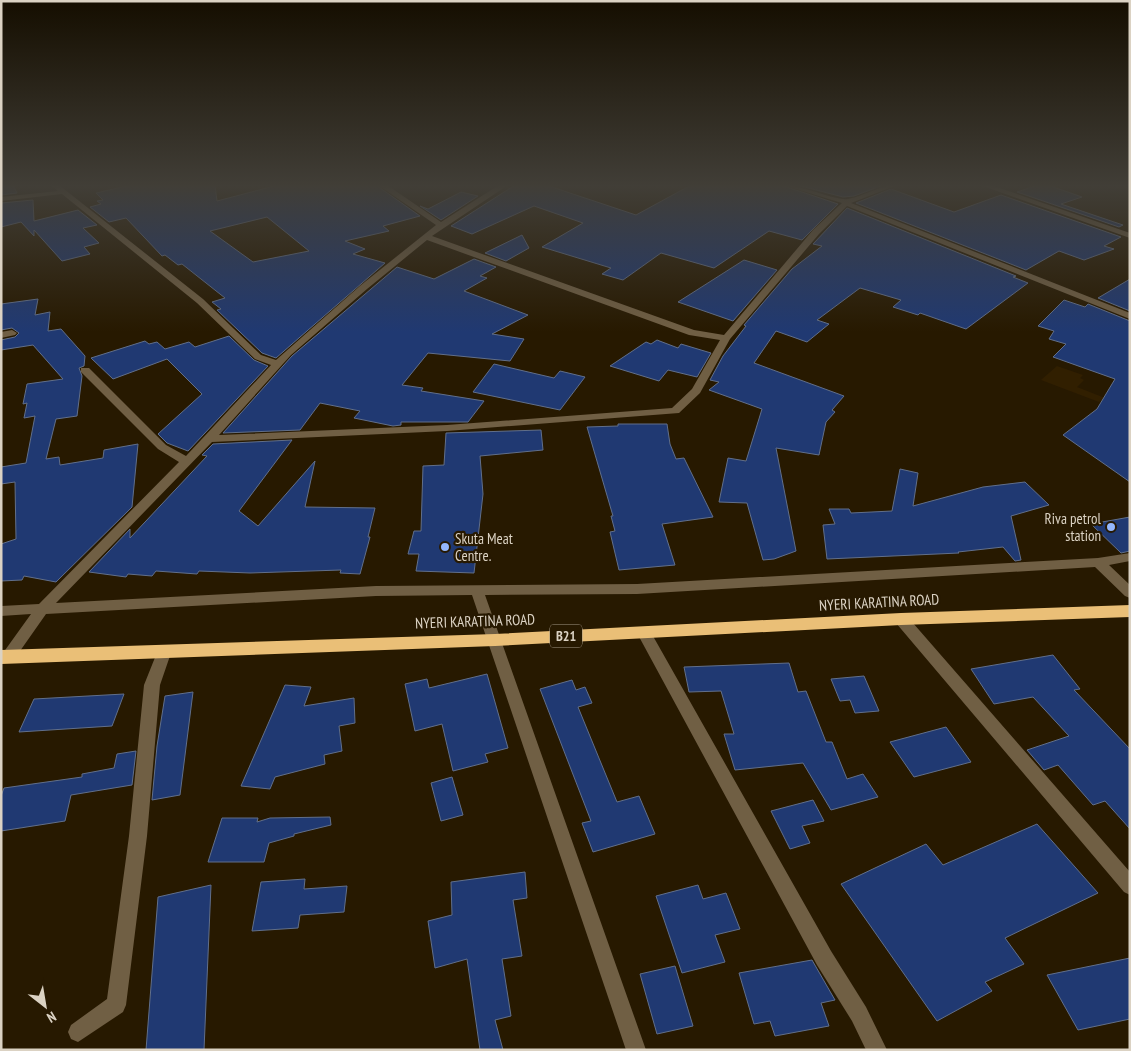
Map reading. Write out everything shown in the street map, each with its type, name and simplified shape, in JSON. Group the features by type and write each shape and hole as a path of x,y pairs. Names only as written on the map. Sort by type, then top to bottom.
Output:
{"highway":[{"name":"NYERI KARATINA ROAD","path":"5,657 495,640 901,619 1130,611"}],"street":[{"path":"119,234 200,301 258,357 278,364"},
{"path":"5,657 42,609 187,462 278,364 364,287 430,234"},
{"path":"209,439 447,428 675,411 696,391 726,338 814,234"},
{"path":"925,234 1130,316"},
{"path":"426,237 692,333 726,338"},
{"path":"1,335 12,333"},
{"path":"84,370 162,447 187,462"},
{"path":"1,611 376,592 637,589 1098,562 1130,557"},
{"path":"1098,562 1130,593"},
{"path":"477,591 636,1050"},
{"path":"901,619 1130,886"},
{"path":"644,633 824,958 878,1050"},
{"path":"78,1032 116,1005 138,836 152,685 165,650"}],"shaded area":[{"path":"1057,366 1083,375 1080,378 1084,380 1077,387 1105,398 1099,402 1041,380"}],"building":[{"path":"38,234 89,234 99,243 84,247 90,254 62,261"},
{"path":"141,234 214,234 253,262 309,251 288,234 376,234 345,241 365,249 353,254 385,263 276,358 262,353 217,310 221,309 212,302 225,298 182,264 178,265 165,255 162,256"},
{"path":"564,234 764,234 714,268 661,253 623,280 602,274 611,268 542,247"},
{"path":"780,234 808,234 802,240"},
{"path":"822,234 912,234 1016,276 1013,277 1028,283 966,329 920,313 918,315 893,307 901,300 860,288 817,320 829,324 807,342 776,331 754,363 844,396 832,410 835,412 826,422 819,455 776,448 796,551 774,559 763,560 747,503 719,502 728,458 746,461 762,409 709,390 719,382 710,380 723,356 746,326 744,325 792,269 822,246 813,244"},
{"path":"935,234 1113,234 1121,237 1104,246 1114,249 1084,260 1059,251 1026,270"},
{"path":"522,235 529,248 506,261 485,253"},
{"path":"474,259 496,267 480,276 487,278 464,291 528,315 492,334 524,339 510,361 428,353 402,385 423,388 421,391 484,401 468,422 401,422 401,425 393,426 354,418 360,411 320,403 300,430 223,433 292,356 397,267 434,279"},
{"path":"744,260 777,270 733,321 678,302"},
{"path":"1130,279 1130,311 1098,298"},
{"path":"38,299 35,315 50,312 48,331 61,329 85,356 84,366 79,368 82,376 77,416 56,419 46,459 59,457 60,465 103,458 104,450 138,444 132,507 56,582 24,576 22,580 1,581 1,544 16,539 15,482 1,484 1,467 26,463 35,416 24,418 27,403 23,404 27,384 63,379 33,345 1,350 1,340 15,337 19,333 12,328 1,330 1,304"},
{"path":"1064,300 1085,307 1088,304 1130,321 1130,482 1063,435 1097,409 1115,379 1053,357 1066,344 1049,339 1054,331 1038,326"},
{"path":"229,336 254,360 268,366 188,451 167,443 158,434 202,394 167,359 113,379 91,358 145,341 149,344 157,342 165,349 189,342 195,347"},
{"path":"657,340 678,348 681,344 711,353 697,377 668,370 659,381 610,366 646,342 651,344"},
{"path":"494,364 554,378 560,371 585,377 560,410 473,392"},
{"path":"618,424 667,424 670,444 676,459 684,458 713,517 662,524 675,565 619,570 610,532 615,531 611,516 613,516 587,427 618,426"},
{"path":"541,430 543,450 480,456 483,494 474,573 416,571 419,554 408,554 414,531 421,531 423,466 444,465 446,433"},
{"path":"292,440 239,511 258,526 315,461 305,507 375,508 368,537 370,537 360,574 340,573 341,570 250,573 199,571 197,574 156,571 152,576 128,574 126,577 89,572 130,529 130,538 207,456 202,455 213,444"},
{"path":"900,469 918,473 913,506 983,487 1025,482 1049,505 1011,516 1021,560 1015,561 1003,547 959,553 827,559 823,525 835,524 829,509 849,509 851,513 892,511"},
{"path":"1130,517 1130,551 1121,553 1091,524"},
{"path":"1053,655 1080,689 1074,690 1130,749 1130,829 1105,801 1093,805 1058,765 1044,770 1027,750 1069,736 1033,697 994,704 971,669"},
{"path":"789,663 798,692 806,691 826,742 832,742 847,779 863,774 878,797 831,810 803,763 735,770 724,734 734,734 721,691 689,692 684,667"},
{"path":"487,674 508,748 485,754 488,762 453,771 442,724 415,731 405,684 427,679 429,688"},
{"path":"864,676 879,711 855,713 850,700 840,701 831,679"},
{"path":"572,680 576,690 585,687 592,703 578,707 617,802 639,796 655,834 593,852 582,823 591,821 540,689"},
{"path":"285,685 311,687 304,706 354,698 355,723 339,726 342,751 324,755 325,764 275,777 270,789 241,786"},
{"path":"193,692 180,795 152,800 157,746 165,696"},
{"path":"124,694 112,726 19,732 34,699"},
{"path":"946,727 971,762 914,777 890,742"},
{"path":"136,751 132,785 71,795 65,821 1,831 1,796 4,788 82,777 82,774 114,768 117,754"},
{"path":"452,777 463,815 441,821 431,783"},
{"path":"813,800 824,821 802,826 810,843 790,849 771,811"},
{"path":"330,817 331,825 294,834 294,836 269,843 264,862 208,862 222,818 258,818 257,822 270,818"},
{"path":"1037,824 1098,893 1005,938 1024,964 985,982 992,991 937,1021 841,884 926,844 943,865"},
{"path":"525,872 527,898 513,900 522,956 502,959 511,1016 495,1020 503,1050 480,1050 467,959 435,968 428,921 452,915 451,882"},
{"path":"305,879 304,889 347,886 344,912 300,915 298,928 252,931 261,882"},
{"path":"211,885 204,1050 146,1050 158,897"},
{"path":"698,885 703,899 726,893 740,929 715,935 725,962 682,973 656,896"},
{"path":"1130,958 1130,1019 1078,1030 1047,975"},
{"path":"812,960 835,1000 821,1003 829,1026 775,1036 770,1021 754,1024 739,973"},
{"path":"675,966 693,1026 657,1034 640,974"}],"place":[{"name":"Riva petrol station","path":"1111,527"},
{"name":"Skuta Meat Centre.","path":"445,547"}]}
